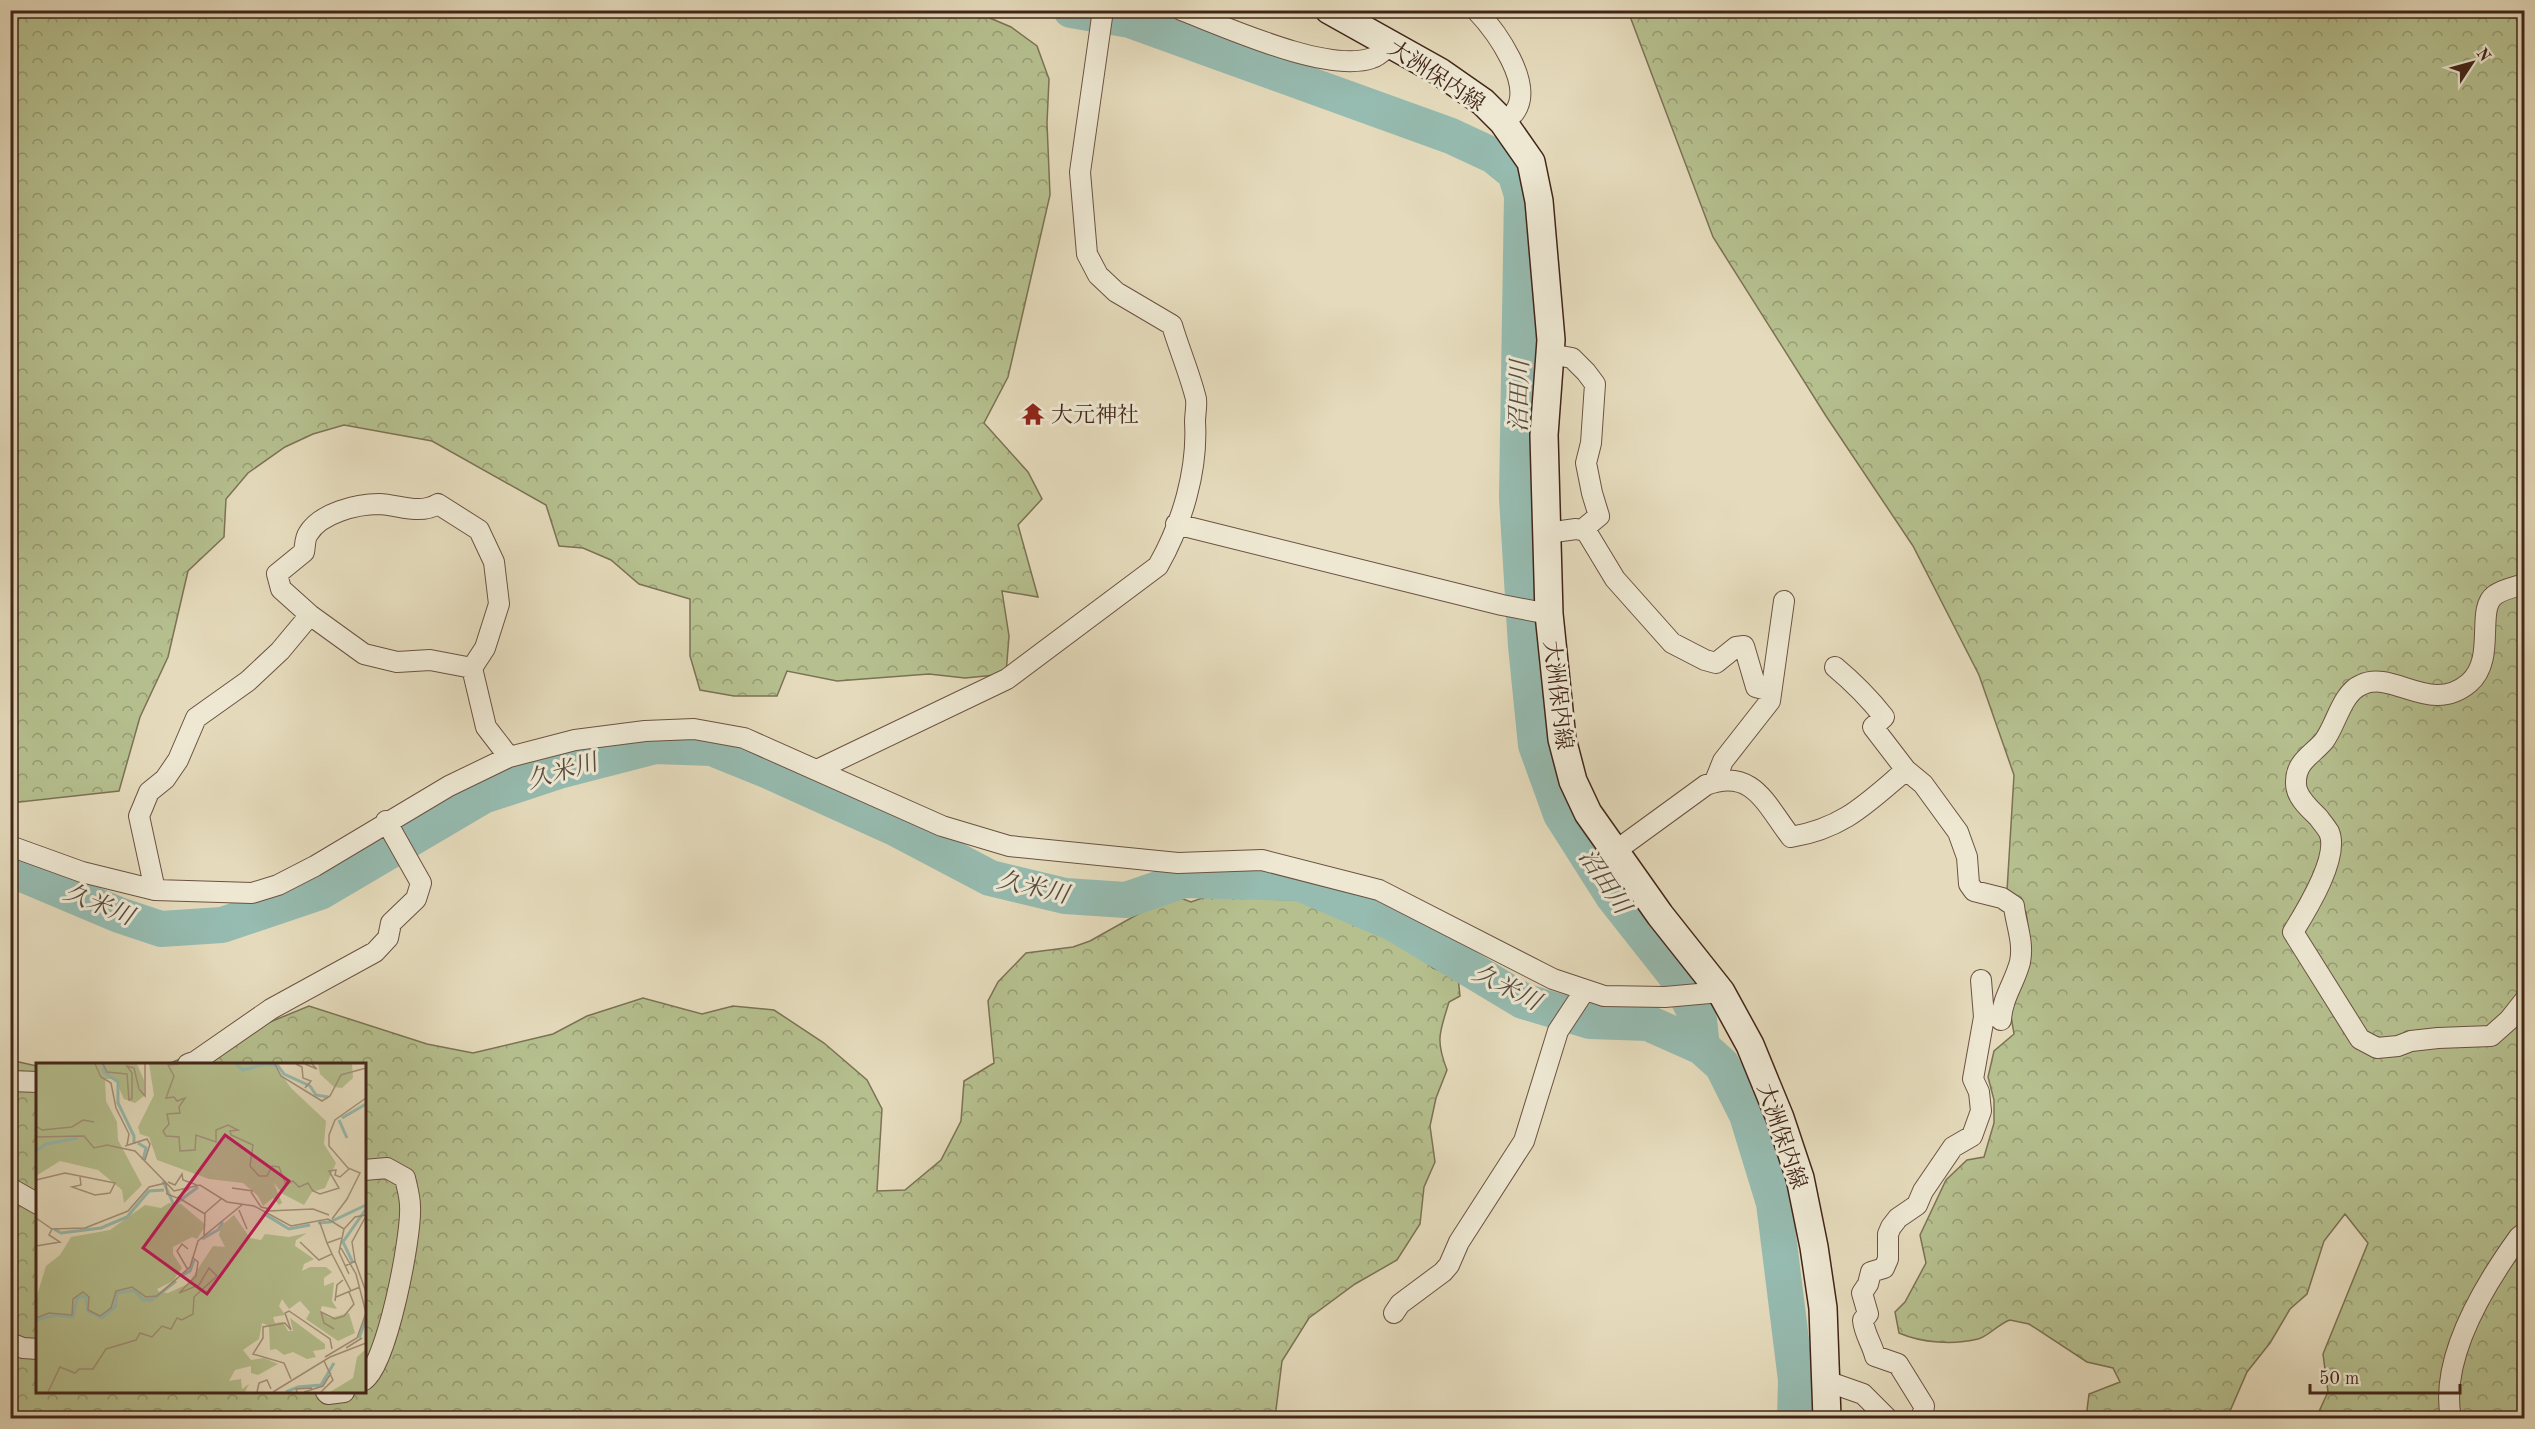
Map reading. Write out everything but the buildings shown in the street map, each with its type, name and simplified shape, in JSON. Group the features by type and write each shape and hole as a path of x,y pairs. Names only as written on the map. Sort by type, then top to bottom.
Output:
{"main road":[{"name":"大洲保内線","path":"1329,10 1440,72 1483,102 1503,122 1531,162 1539,201 1551,340 1544,435 1547,533 1544,613 1562,739 1573,781 1588,813 1716,993 1750,1045 1780,1118 1800,1178 1824,1308 1827,1419"}],"street":[{"path":"1181,10 1315,58 1339,62 1373,58 1391,44"},
{"path":"1476,10 1511,57 1521,92 1515,112 1503,122"},
{"path":"819,769 1007,679 1158,566 1170,545 1187,495 1194,463 1197,441 1197,401 1172,325 1116,292 1098,275 1086,254 1080,172 1101,20"},
{"path":"1550,354 1572,358 1595,384 1592,443 1586,463 1599,516 1582,530"},
{"path":"472,668 430,660 397,662 364,654 310,615 281,589 277,574 304,552 307,534 322,520 344,510 378,504 427,510 438,504 479,530 494,562 499,604 484,648 472,668 486,727 509,758"},
{"path":"1176,524 1502,605 1544,613"},
{"path":"1547,533 1586,531 1615,579 1672,643 1705,660 1716,663 1736,647 1744,646 1756,687 1771,691"},
{"path":"2524,584 2494,595 2486,607 2487,630 2484,653 2479,672 2468,684 2441,696 2414,692 2376,681 2360,685 2347,698 2332,729 2322,743 2305,757 2296,773 2296,790 2330,833 2330,851 2318,888 2293,932 2360,1039 2378,1048 2438,1038 2491,1036 2524,1001"},
{"path":"1715,781 1723,761 1767,706 1784,601"},
{"path":"155,890 139,816 150,792 165,779 178,760 196,718 248,681 280,651 310,615"},
{"path":"1835,667 1856,684 1884,717 1873,727 1906,770 1923,784 1959,832 1967,857 1969,884 1974,891 2002,898 2014,906 2022,944 2020,963 2007,991 2001,1020"},
{"path":"10,846 82,872 155,890 243,893 278,885 389,826 449,786 509,758 575,740 645,731 694,729 744,738 819,769 942,826 1009,846 1178,863 1262,860 1379,890 1552,979 1604,996 1665,997 1716,993"},
{"path":"1614,852 1706,785 1715,781 1723,779 1741,781 1759,794 1791,837 1838,824 1858,811 1906,770"},
{"path":"192,1063 271,1009 375,952 387,938 391,923 416,899 421,884 409,858 389,826"},
{"path":"1922,1419 1924,1406 1898,1364 1875,1356 1872,1343 1863,1329 1863,1320 1868,1314 1862,1293 1868,1284 1871,1272 1884,1268 1888,1259 1888,1234 1891,1227 1898,1218 1917,1204 1947,1155 1958,1142 1965,1141 1972,1136 1979,1120 1981,1111 1979,1092 1972,1079 1984,1017 1981,980"},
{"path":"1394,1312 1400,1304 1449,1265 1459,1242 1524,1141 1558,1031 1585,990"},
{"path":"10,1081 36,1082"},
{"path":"366,1170 387,1168 405,1178 411,1207 404,1265 387,1341 370,1376 366,1379"},
{"path":"10,1188 36,1203"},
{"path":"2451,1419 2451,1366 2491,1277 2524,1233"},
{"path":"10,1343 23,1348 36,1349"},
{"path":"1826,1381 1863,1394 1887,1419"}],"green space":[{"path":"971,10 1011,27 1037,46 1049,79 1047,123 1050,195 1008,377 984,423 1028,472 1042,499 1018,525 1038,597 1002,591 1009,636 1006,674 965,678 929,674 837,681 787,671 777,696 734,696 700,690 690,656 690,599 639,584 611,560 583,548 559,546 546,505 432,441 344,425 313,434 285,447 248,473 226,499 224,537 188,571 168,657 140,717 119,791 11,803 11,11"},
{"path":"1628,11 2524,11 2524,1418 2316,1418 2328,1392 2323,1354 2368,1243 2345,1214 2324,1241 2307,1294 2290,1309 2270,1343 2247,1372 2227,1418 2086,1418 2089,1394 2120,1382 2113,1368 2087,1362 2029,1324 2010,1320 1978,1339 1958,1342 1928,1341 1899,1333 1895,1312 1905,1302 1926,1263 1920,1235 1946,1180 1967,1160 1984,1157 1994,1123 1994,1100 1988,1077 1994,1051 2014,1034 2010,1010 2030,941 2026,912 2007,891 2014,775 1979,675 1913,546 1826,416 1713,237"},
{"path":"1236,894 1262,899 1310,900 1343,908 1385,925 1433,968 1458,977 1460,996 1449,1002 1441,1029 1441,1051 1447,1070 1436,1098 1430,1126 1435,1162 1424,1187 1420,1224 1397,1260 1355,1284 1309,1318 1282,1361 1275,1418 11,1418 10,1060 36,1066 36,1393 366,1393 366,1063 170,1063 309,1006 427,1044 473,1053 553,1034 587,1016 643,998 702,1014 733,1006 774,1010 824,1043 867,1080 882,1109 877,1191 905,1190 941,1160 961,1121 964,1081 994,1063 988,1001 998,982 1026,953 1073,947 1090,941 1156,904 1178,897 1191,902 1208,896"}],"waterway":[{"name":"沼田川","path":"1071,10 1130,20 1451,136 1494,156 1515,173 1522,195 1517,498 1526,646 1536,745 1561,814 1613,896 1677,977 1699,1020 1702,1047"},
{"name":"久米川","path":"10,869 119,915 161,929 222,925 320,892 483,796 562,770 655,746 712,748 895,828 990,878 1065,896 1126,900 1184,880 1299,883 1395,924 1523,1001 1590,1021 1648,1023 1702,1047 1722,1065 1747,1115 1774,1203 1796,1380 1795,1418"}],"place":[{"name":"大元神社","path":"1033,414"}]}
